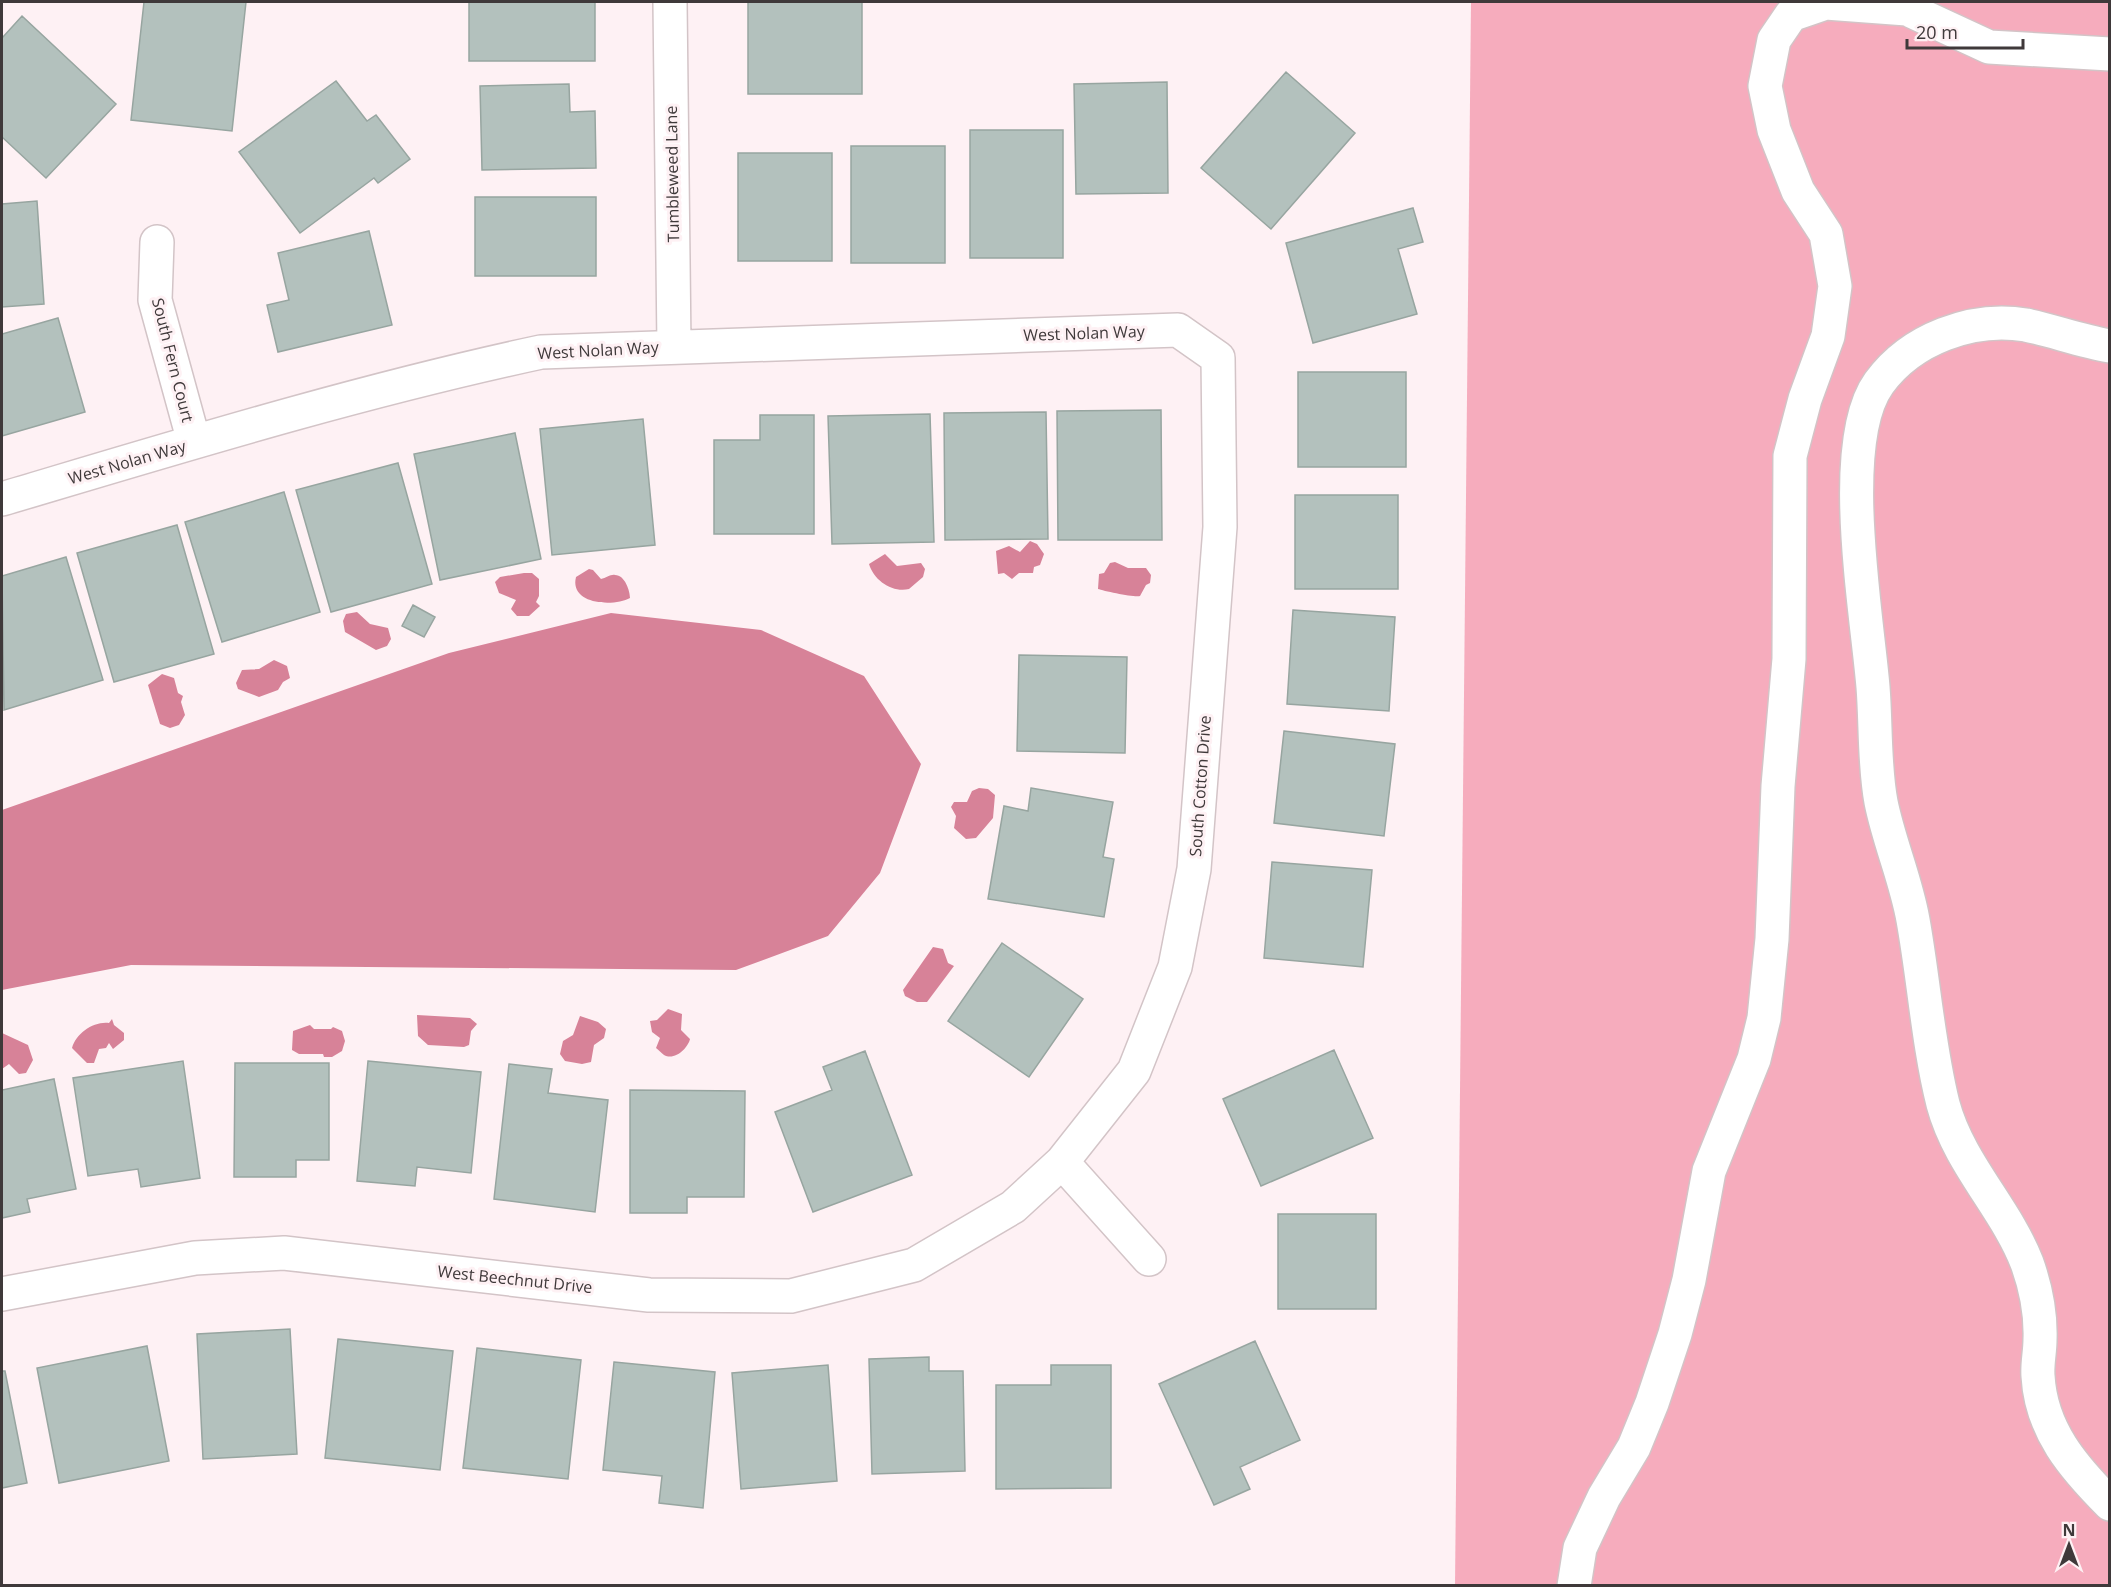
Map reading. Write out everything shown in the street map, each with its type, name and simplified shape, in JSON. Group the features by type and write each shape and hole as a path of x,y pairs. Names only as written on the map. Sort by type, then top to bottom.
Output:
{"street":[{"name":"Tumbleweed Lane","path":"670,2 674,346"},
{"path":"1574,1586 1580,1548 1604,1497 1634,1447 1672,1344 1689,1280 1710,1171 1750,1068 1764,1018 1772,939 1778,786 1789,658 1790,456 1805,399 1828,336 1835,286 1826,234 1798,190 1774,130 1765,86 1774,40 1791,15 1826,3 1907,9 1989,47 2109,54"},
{"name":"South Fern Court","path":"157,242 154,300 194,442"},
{"path":"2109,346 2023,325 1984,325 1944,332 1907,354 1878,384 1860,430 1858,491 1858,556 1870,645 1880,799 1912,917 1927,1022 1944,1106 1959,1146 2025,1259 2038,1299 2040,1340 2038,1375 2043,1414 2064,1455 2109,1504"},
{"name":"West Nolan Way","path":"2,499 194,442 473,366 541,352 1178,330"},
{"name":"South Cotton Drive","path":"1013,1207 1062,1162 1134,1071 1175,967 1194,870 1220,527 1218,358 1178,330"},
{"path":"1062,1162 1149,1259"},
{"name":"West Beechnut Drive","path":"2,1294 195,1258 284,1253 649,1295 791,1296 914,1264 1013,1207"}],"shaded area":[{"path":"1471,2 2109,2 2109,1585 1455,1586"},
{"path":"1030,541 1037,544 1044,554 1040,565 1034,567 1033,573 1019,573 1012,579 1004,573 998,574 996,551 1009,546 1020,552"},
{"path":"885,554 897,566 921,563 925,569 923,577 909,589 897,589 885,584 875,576 869,564"},
{"path":"1115,562 1128,568 1146,568 1151,575 1150,583 1146,585 1140,596 1098,589 1099,574 1104,573 1110,563"},
{"path":"589,569 601,579 613,575 622,578 628,588 630,598 604,603 586,598 579,593 576,577"},
{"path":"532,573 539,579 539,596 536,602 540,606 529,616 517,616 511,609 516,600 499,593 495,582 500,577"},
{"path":"357,612 370,624 388,628 391,639 387,646 376,650 345,632 343,621 346,614"},
{"path":"611,613 761,630 864,676 921,764 880,873 828,936 736,970 131,965 2,990 2,810 449,653"},
{"path":"274,660 287,666 290,678 283,682 278,690 259,697 238,689 236,683 242,670 259,669"},
{"path":"162,674 174,678 178,693 183,696 181,702 185,715 179,725 170,728 160,724 148,685"},
{"path":"979,788 988,789 995,795 993,818 976,838 966,839 954,828 956,816 951,807 954,802 967,802 972,791"},
{"path":"933,947 943,949 948,963 954,966 927,1002 917,1002 905,996 903,990"},
{"path":"668,1009 682,1014 681,1030 690,1039 684,1050 672,1056 664,1055 656,1048 660,1038 652,1032 650,1021 657,1020"},
{"path":"417,1015 470,1018 477,1024 471,1031 469,1045 464,1047 428,1045 418,1036"},
{"path":"580,1016 598,1022 606,1029 604,1038 594,1045 591,1062 582,1064 565,1061 560,1054 563,1041 573,1035"},
{"path":"112,1019 114,1025 124,1033 124,1040 113,1049 109,1043 106,1048 99,1049 94,1063 87,1063 72,1048 77,1037 86,1029 97,1024 109,1023"},
{"path":"310,1025 314,1029 333,1027 342,1031 345,1041 342,1051 332,1057 324,1057 323,1054 299,1054 292,1050 293,1031"},
{"path":"2,1033 28,1045 33,1060 26,1073 19,1074 9,1064 2,1069"}],"building":[{"path":"144,2 246,2 232,131 131,120"},
{"path":"469,2 595,2 595,61 469,61"},
{"path":"748,2 862,2 862,94 748,94"},
{"path":"22,16 116,104 46,178 2,137 2,38"},
{"path":"1286,72 1355,133 1271,229 1201,168"},
{"path":"336,81 367,121 376,115 410,159 378,183 374,178 300,233 239,152"},
{"path":"1167,82 1168,193 1076,194 1074,84"},
{"path":"569,84 570,112 595,111 596,168 482,170 480,86"},
{"path":"970,130 1063,130 1063,258 970,258"},
{"path":"851,146 945,146 945,263 851,263"},
{"path":"738,153 832,153 832,261 738,261"},
{"path":"475,197 596,197 596,276 475,276"},
{"path":"37,201 44,304 2,307 2,204"},
{"path":"1413,208 1423,242 1398,249 1417,314 1313,343 1286,243"},
{"path":"369,231 392,325 278,352 267,305 289,300 278,253"},
{"path":"58,318 85,412 2,436 2,334"},
{"path":"1298,372 1406,372 1406,467 1298,467"},
{"path":"1161,410 1162,540 1058,540 1057,411"},
{"path":"1046,412 1048,539 945,540 944,413"},
{"path":"930,414 934,542 832,544 828,416"},
{"path":"760,415 814,415 814,534 714,534 714,440 760,440"},
{"path":"643,419 655,545 552,555 540,429"},
{"path":"515,433 541,559 440,580 414,454"},
{"path":"398,463 432,584 331,612 296,490"},
{"path":"284,492 320,612 222,642 185,522"},
{"path":"1295,495 1398,495 1398,589 1295,589"},
{"path":"177,525 214,654 114,682 77,553"},
{"path":"66,557 103,680 4,710 2,576"},
{"path":"413,605 435,617 424,637 402,626"},
{"path":"1293,610 1395,617 1389,711 1287,704"},
{"path":"1019,655 1127,657 1125,753 1017,751"},
{"path":"1284,731 1395,744 1384,836 1274,823"},
{"path":"1031,788 1113,802 1103,857 1114,859 1104,917 988,899 1004,806 1028,811"},
{"path":"1272,862 1372,870 1363,967 1264,958"},
{"path":"1002,943 1083,999 1029,1077 948,1021"},
{"path":"1334,1050 1373,1138 1261,1186 1223,1099"},
{"path":"865,1051 912,1175 813,1212 775,1112 832,1090 823,1067"},
{"path":"183,1061 200,1178 141,1187 138,1169 88,1176 73,1078"},
{"path":"368,1061 481,1072 471,1173 417,1167 415,1186 357,1181"},
{"path":"235,1063 329,1063 329,1160 296,1160 296,1177 234,1177"},
{"path":"509,1064 552,1069 548,1093 608,1100 595,1212 494,1199"},
{"path":"54,1079 76,1189 27,1199 30,1212 2,1218 2,1090"},
{"path":"630,1090 745,1091 744,1197 687,1197 687,1213 630,1213"},
{"path":"1278,1214 1376,1214 1376,1309 1278,1309"},
{"path":"290,1329 297,1454 203,1459 197,1334"},
{"path":"338,1339 453,1351 440,1470 325,1458"},
{"path":"1255,1341 1300,1440 1240,1467 1250,1489 1214,1505 1159,1384"},
{"path":"147,1346 169,1461 59,1483 37,1368"},
{"path":"477,1348 581,1360 568,1479 463,1468"},
{"path":"929,1357 929,1371 963,1371 965,1471 872,1474 869,1359"},
{"path":"614,1362 715,1372 703,1508 659,1503 662,1476 603,1470"},
{"path":"828,1365 837,1481 741,1489 732,1373"},
{"path":"1051,1365 1111,1365 1111,1488 996,1489 996,1385 1051,1385"},
{"path":"2,1371 5,1371 27,1483 2,1488"}]}
